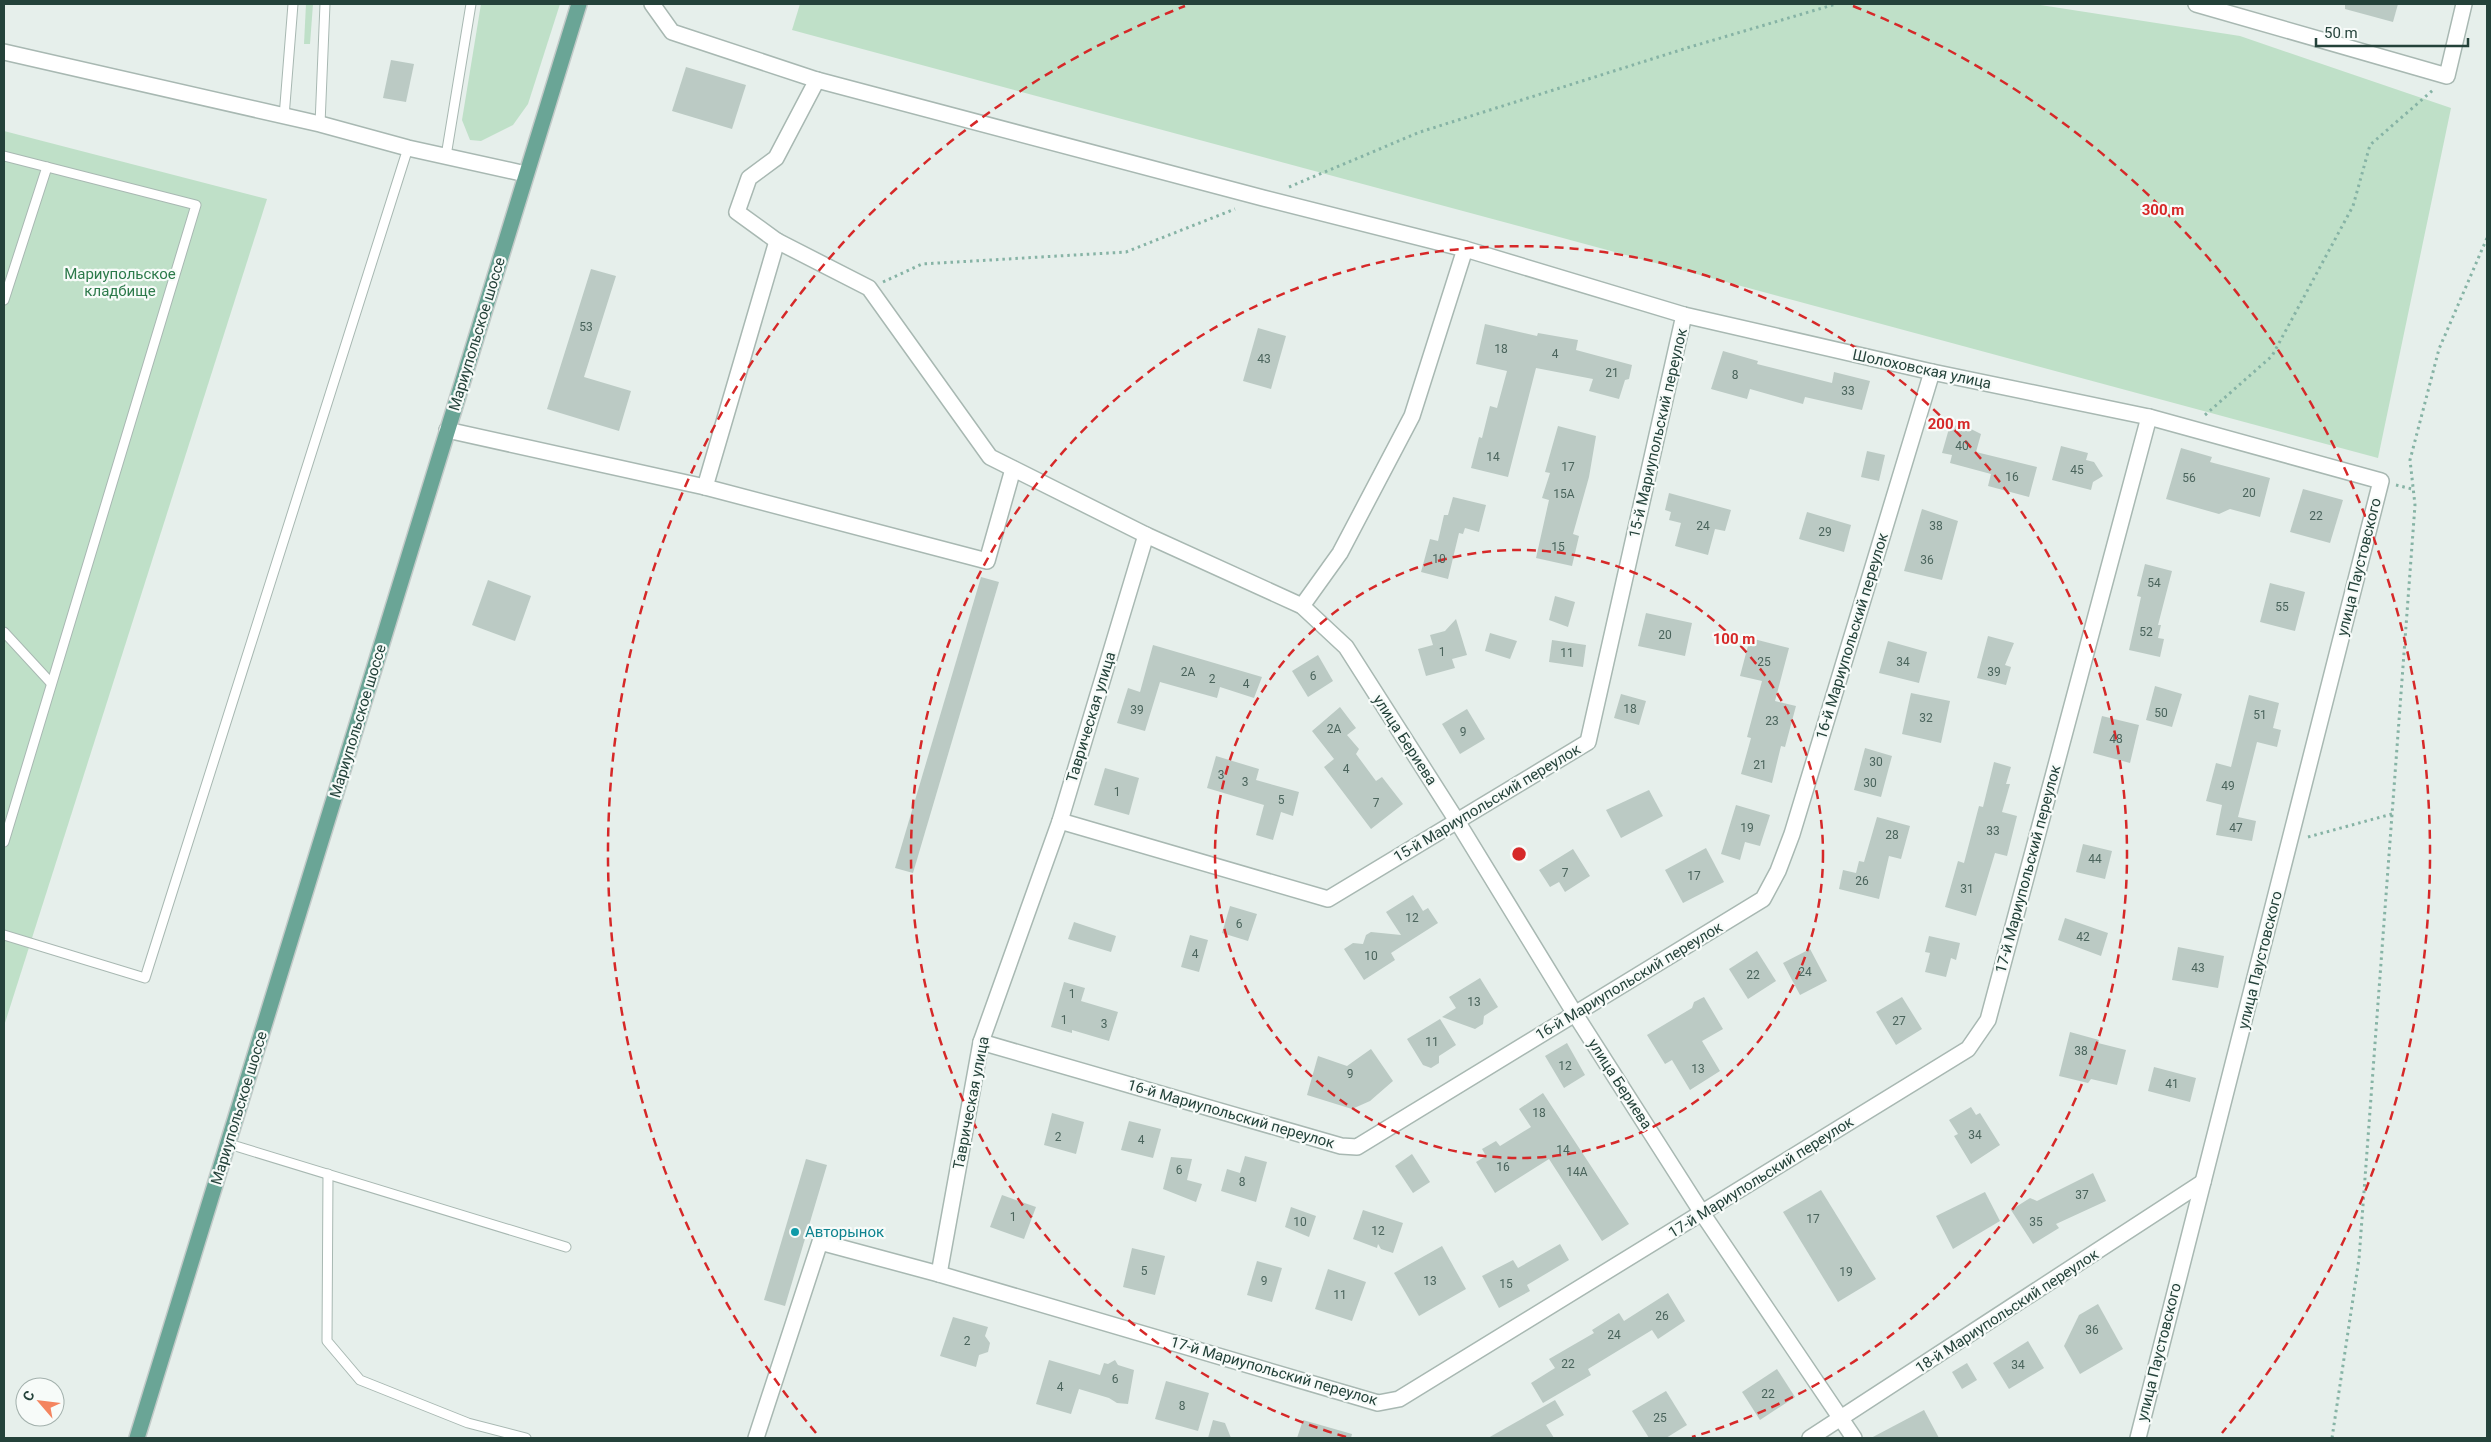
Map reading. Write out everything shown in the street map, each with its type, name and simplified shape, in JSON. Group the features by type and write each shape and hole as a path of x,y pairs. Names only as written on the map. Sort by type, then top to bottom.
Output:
{"main road":[{"name":"Мариупольское шоссе","path":"136,1438 229,1144 579,4"}],"street":[{"name":"Шолоховская улица","path":"652,4 672,32 817,80 1263,198 1465,248 1684,315 1932,372 2148,417 2381,481"},
{"path":"2196,4 2447,76 2464,4"},
{"path":"4,52 320,124 408,148 526,174"},
{"path":"817,80 776,158 749,178 737,212 778,241 869,288"},
{"path":"705,487 778,241"},
{"path":"1302,606 1340,553 1412,416 1465,248"},
{"name":"улица Бериева","path":"869,288 990,457 1146,535 1302,606 1346,647 1457,822 1575,1014 1702,1212 1854,1438"},
{"name":"15-й Мариупольский переулок","path":"1060,821 1328,899 1588,742 1684,315"},
{"name":"16-й Мариупольский переулок","path":"981,1042 1341,1146 1357,1147 1763,899 1778,871 1792,834 1932,372"},
{"name":"17-й Мариупольский переулок","path":"940,1274 1378,1403 1399,1399 1968,1049 1988,1020 2148,417"},
{"path":"447,430 705,487 987,561 1013,469"},
{"name":"улица Паустовского","path":"2138,1438 2381,481"},
{"name":"Таврическая улица","path":"940,1274 981,1042 1060,821 1146,535"},
{"name":"18-й Мариупольский переулок","path":"1810,1438 1842,1419 2203,1182"},
{"path":"756,1438 820,1242 940,1274"}],"lane":[{"path":"284,117 292,4"},
{"path":"320,124 325,4"},
{"path":"446,156 471,4"},
{"path":"4,935 145,978 408,148"},
{"path":"4,156 196,205 4,842"},
{"path":"4,300 47,167"},
{"path":"4,632 52,684"},
{"path":"229,1144 566,1247"},
{"path":"328,1174 327,1341 360,1380 468,1423 526,1438"}],"path":[{"path":"869,288 922,264 1126,252 1263,198 1420,132 1690,47 1836,4"},
{"path":"2190,428 2272,356 2353,206 2370,145 2447,76"},
{"path":"2332,1438 2358,1259 2414,505 2410,460 2439,349 2487,238"},
{"path":"2290,841 2392,814"}],"green space":[{"path":"306,4 313,4 310,44 304,44"},
{"path":"481,4 560,4 528,104 513,125 481,141 470,140 462,120"},
{"path":"800,4 2034,4 2240,36 2451,108 2378,458 792,30"},
{"name":"Мариупольское кладбище","path":"4,131 267,199 4,1026"}],"building":[{"path":"2345,4 2398,4 2393,22 2345,9"},
{"path":"391,60 414,64 406,102 383,98"},
{"path":"686,67 746,85 732,129 672,111"},
{"path":"591,269 616,276 584,377 631,391 619,431 547,409"},
{"path":"1485,324 1537,336 1538,333 1578,340 1576,350 1632,365 1629,379 1625,380 1619,399 1589,391 1593,379 1536,368 1508,477 1471,468 1479,437 1482,438 1490,406 1497,408 1507,371 1476,364"},
{"path":"1258,328 1286,336 1271,389 1243,381"},
{"path":"1723,351 1758,361 1757,364 1832,383 1834,372 1870,381 1862,410 1805,397 1803,404 1750,389 1747,399 1711,389"},
{"path":"1950,425 1967,427 1981,434 1976,452 2037,467 2029,497 1988,486 1991,474 1950,463 1952,455 1942,453"},
{"path":"1558,426 1596,436 1589,477 1573,534 1579,536 1572,566 1536,558 1549,500 1542,498 1550,473 1545,472"},
{"path":"2061,446 2088,453 2086,460 2094,462 2103,476 2093,482 2091,490 2052,480"},
{"path":"2181,448 2212,457 2210,462 2270,478 2260,517 2230,509 2219,514 2166,499"},
{"path":"1867,451 1885,455 1879,481 1861,477"},
{"path":"2303,489 2343,500 2330,543 2290,532"},
{"path":"1669,493 1731,510 1725,531 1715,529 1708,555 1675,546 1681,523 1669,520 1671,512 1665,510"},
{"path":"1453,497 1486,505 1479,532 1465,528 1463,534 1459,533 1448,579 1421,572 1430,539 1438,541 1444,515 1448,515"},
{"path":"1922,509 1958,521 1942,580 1904,571"},
{"path":"1807,512 1851,525 1844,552 1799,539"},
{"path":"2145,564 2172,571 2158,625 2161,625 2158,638 2164,639 2160,657 2129,650 2141,597 2137,596"},
{"path":"981,577 999,582 913,873 895,868"},
{"path":"488,580 531,596 515,641 472,625"},
{"path":"2270,583 2305,592 2295,631 2260,622"},
{"path":"1555,596 1575,602 1568,627 1549,620"},
{"path":"1646,613 1692,623 1685,656 1638,646"},
{"path":"1456,619 1467,655 1452,659 1455,668 1426,676 1418,649 1433,645 1430,635 1445,631"},
{"path":"1490,633 1517,641 1510,659 1485,651"},
{"path":"1988,636 2014,643 2005,665 2011,667 2006,685 1977,678"},
{"path":"1750,638 1789,648 1775,701 1796,706 1785,747 1781,746 1772,783 1741,774 1751,738 1747,737 1762,681 1740,676"},
{"path":"1552,640 1586,645 1583,667 1549,662"},
{"path":"1888,641 1927,652 1919,683 1879,673"},
{"path":"1153,645 1262,677 1254,698 1220,687 1217,698 1160,682 1145,731 1117,723 1128,688 1140,692"},
{"path":"1318,655 1333,681 1308,697 1292,671"},
{"path":"2155,686 2182,694 2172,727 2146,720"},
{"path":"1911,693 1950,701 1941,743 1902,734"},
{"path":"1621,694 1646,701 1639,725 1614,718"},
{"path":"2249,695 2279,703 2273,728 2281,730 2277,747 2257,742 2238,817 2256,821 2252,841 2216,835 2222,805 2206,801 2216,763 2231,767"},
{"path":"1340,707 1356,728 1347,735 1359,749 1356,754 1376,781 1382,777 1403,804 1371,829 1324,767 1334,759 1312,731"},
{"path":"1467,709 1485,739 1460,754 1442,724"},
{"path":"2102,716 2139,725 2130,763 2093,753"},
{"path":"1865,748 1892,756 1881,797 1854,790"},
{"path":"1216,756 1259,769 1256,780 1299,792 1293,816 1281,812 1273,840 1256,835 1264,805 1207,788"},
{"path":"1994,762 2011,767 2006,784 2010,784 2002,812 2017,816 2007,856 1995,853 1976,916 1945,907 1958,861 1964,863 1979,806 1983,807"},
{"path":"1105,768 1139,778 1129,815 1094,805"},
{"path":"1649,790 1663,816 1621,838 1606,810"},
{"path":"1736,805 1770,815 1760,846 1745,842 1740,860 1721,854"},
{"path":"1877,817 1910,826 1901,859 1889,856 1879,899 1839,889 1843,870 1856,873 1859,861 1864,862"},
{"path":"2083,844 2112,851 2105,879 2076,872"},
{"path":"1706,848 1724,882 1683,903 1665,870"},
{"path":"1573,849 1590,876 1565,892 1559,882 1550,887 1539,870"},
{"path":"1413,895 1423,911 1428,908 1438,923 1391,953 1395,960 1364,980 1344,949 1353,943 1363,944 1366,935 1371,932 1401,935 1386,912"},
{"path":"1230,906 1257,914 1248,941 1222,933"},
{"path":"2065,918 2108,933 2101,956 2058,940"},
{"path":"1074,922 1116,936 1111,952 1068,939"},
{"path":"1190,935 1208,940 1199,972 1181,967"},
{"path":"1929,936 1960,943 1956,960 1951,958 1946,977 1925,972 1930,953 1925,952"},
{"path":"2178,947 2224,956 2218,988 2172,980"},
{"path":"1810,949 1827,981 1800,995 1783,963"},
{"path":"1757,951 1776,981 1748,999 1729,969"},
{"path":"1480,978 1498,1007 1484,1016 1483,1024 1475,1029 1442,1017 1456,1008 1449,997"},
{"path":"1064,982 1085,988 1081,1001 1118,1012 1109,1041 1072,1030 1072,1033 1051,1027"},
{"path":"1704,997 1723,1029 1702,1041 1720,1071 1690,1090 1672,1060 1665,1064 1647,1035 1692,1008 1694,1002"},
{"path":"1902,997 1922,1029 1896,1045 1876,1012"},
{"path":"1440,1019 1456,1045 1439,1056 1439,1063 1431,1068 1423,1065 1407,1039"},
{"path":"2070,1032 2099,1040 2098,1043 2126,1050 2117,1085 2091,1079 2088,1083 2059,1076"},
{"path":"1567,1043 1585,1075 1564,1088 1545,1056"},
{"path":"1371,1049 1393,1081 1370,1101 1352,1109 1307,1095 1318,1056 1347,1066"},
{"path":"2154,1067 2196,1078 2190,1102 2148,1091"},
{"path":"1543,1093 1629,1224 1602,1241 1549,1159 1495,1193 1476,1162 1486,1156 1482,1149 1496,1141 1500,1146 1531,1127 1519,1109"},
{"path":"1971,1107 1976,1115 1980,1113 2000,1145 1971,1164 1954,1136 1958,1134 1949,1120"},
{"path":"1052,1113 1084,1122 1076,1154 1044,1145"},
{"path":"1129,1121 1161,1129 1153,1158 1121,1150"},
{"path":"1412,1154 1430,1182 1413,1193 1395,1166"},
{"path":"1245,1156 1267,1162 1256,1202 1221,1191 1227,1169 1240,1173"},
{"path":"1171,1157 1192,1159 1187,1180 1202,1184 1196,1202 1163,1189"},
{"name":"Авторынок","path":"806,1159 827,1165 785,1306 764,1300"},
{"path":"2093,1173 2106,1201 2056,1224 2059,1228 2033,1244 2011,1210 2030,1198 2037,1201"},
{"path":"1821,1190 1876,1279 1838,1302 1783,1212"},
{"path":"1985,1192 2000,1221 1953,1249 1936,1216"},
{"path":"1002,1195 1036,1207 1024,1239 990,1227"},
{"path":"1291,1207 1316,1216 1309,1237 1285,1227"},
{"path":"1363,1210 1403,1223 1393,1253 1381,1249 1378,1244 1377,1248 1353,1239"},
{"path":"1560,1244 1569,1260 1527,1285 1530,1291 1499,1308 1482,1276 1513,1260 1518,1268"},
{"path":"1442,1246 1466,1289 1419,1316 1394,1273"},
{"path":"1132,1248 1165,1256 1155,1295 1123,1287"},
{"path":"1257,1261 1282,1268 1272,1302 1247,1295"},
{"path":"1328,1269 1366,1282 1352,1321 1315,1309"},
{"path":"1668,1293 1685,1321 1658,1339 1652,1330 1588,1369 1591,1375 1543,1403 1531,1383 1555,1368 1549,1359 1594,1333 1592,1330 1619,1313 1624,1321"},
{"path":"2098,1304 2123,1349 2080,1374 2064,1346 2079,1315"},
{"path":"953,1317 988,1327 985,1336 990,1343 988,1352 979,1355 976,1367 940,1356"},
{"path":"2028,1341 2044,1368 2009,1389 1993,1363"},
{"path":"1049,1360 1100,1375 1104,1363 1108,1364 1115,1360 1118,1365 1134,1370 1128,1404 1117,1403 1109,1398 1079,1389 1071,1414 1036,1404"},
{"path":"1967,1363 1977,1380 1962,1389 1952,1372"},
{"path":"1777,1369 1795,1397 1760,1420 1742,1392"},
{"path":"1166,1381 1209,1393 1198,1431 1155,1419"},
{"path":"1666,1391 1687,1425 1666,1438 1649,1438 1632,1411"},
{"path":"1555,1400 1564,1415 1546,1425 1554,1438 1488,1438"},
{"path":"1924,1410 1939,1438 1871,1438"},
{"path":"1213,1420 1225,1423 1231,1438 1208,1438"},
{"path":"1303,1420 1352,1434 1351,1438 1297,1438"}],"place":[{"name":"Авторынок","path":"795,1232"}]}
